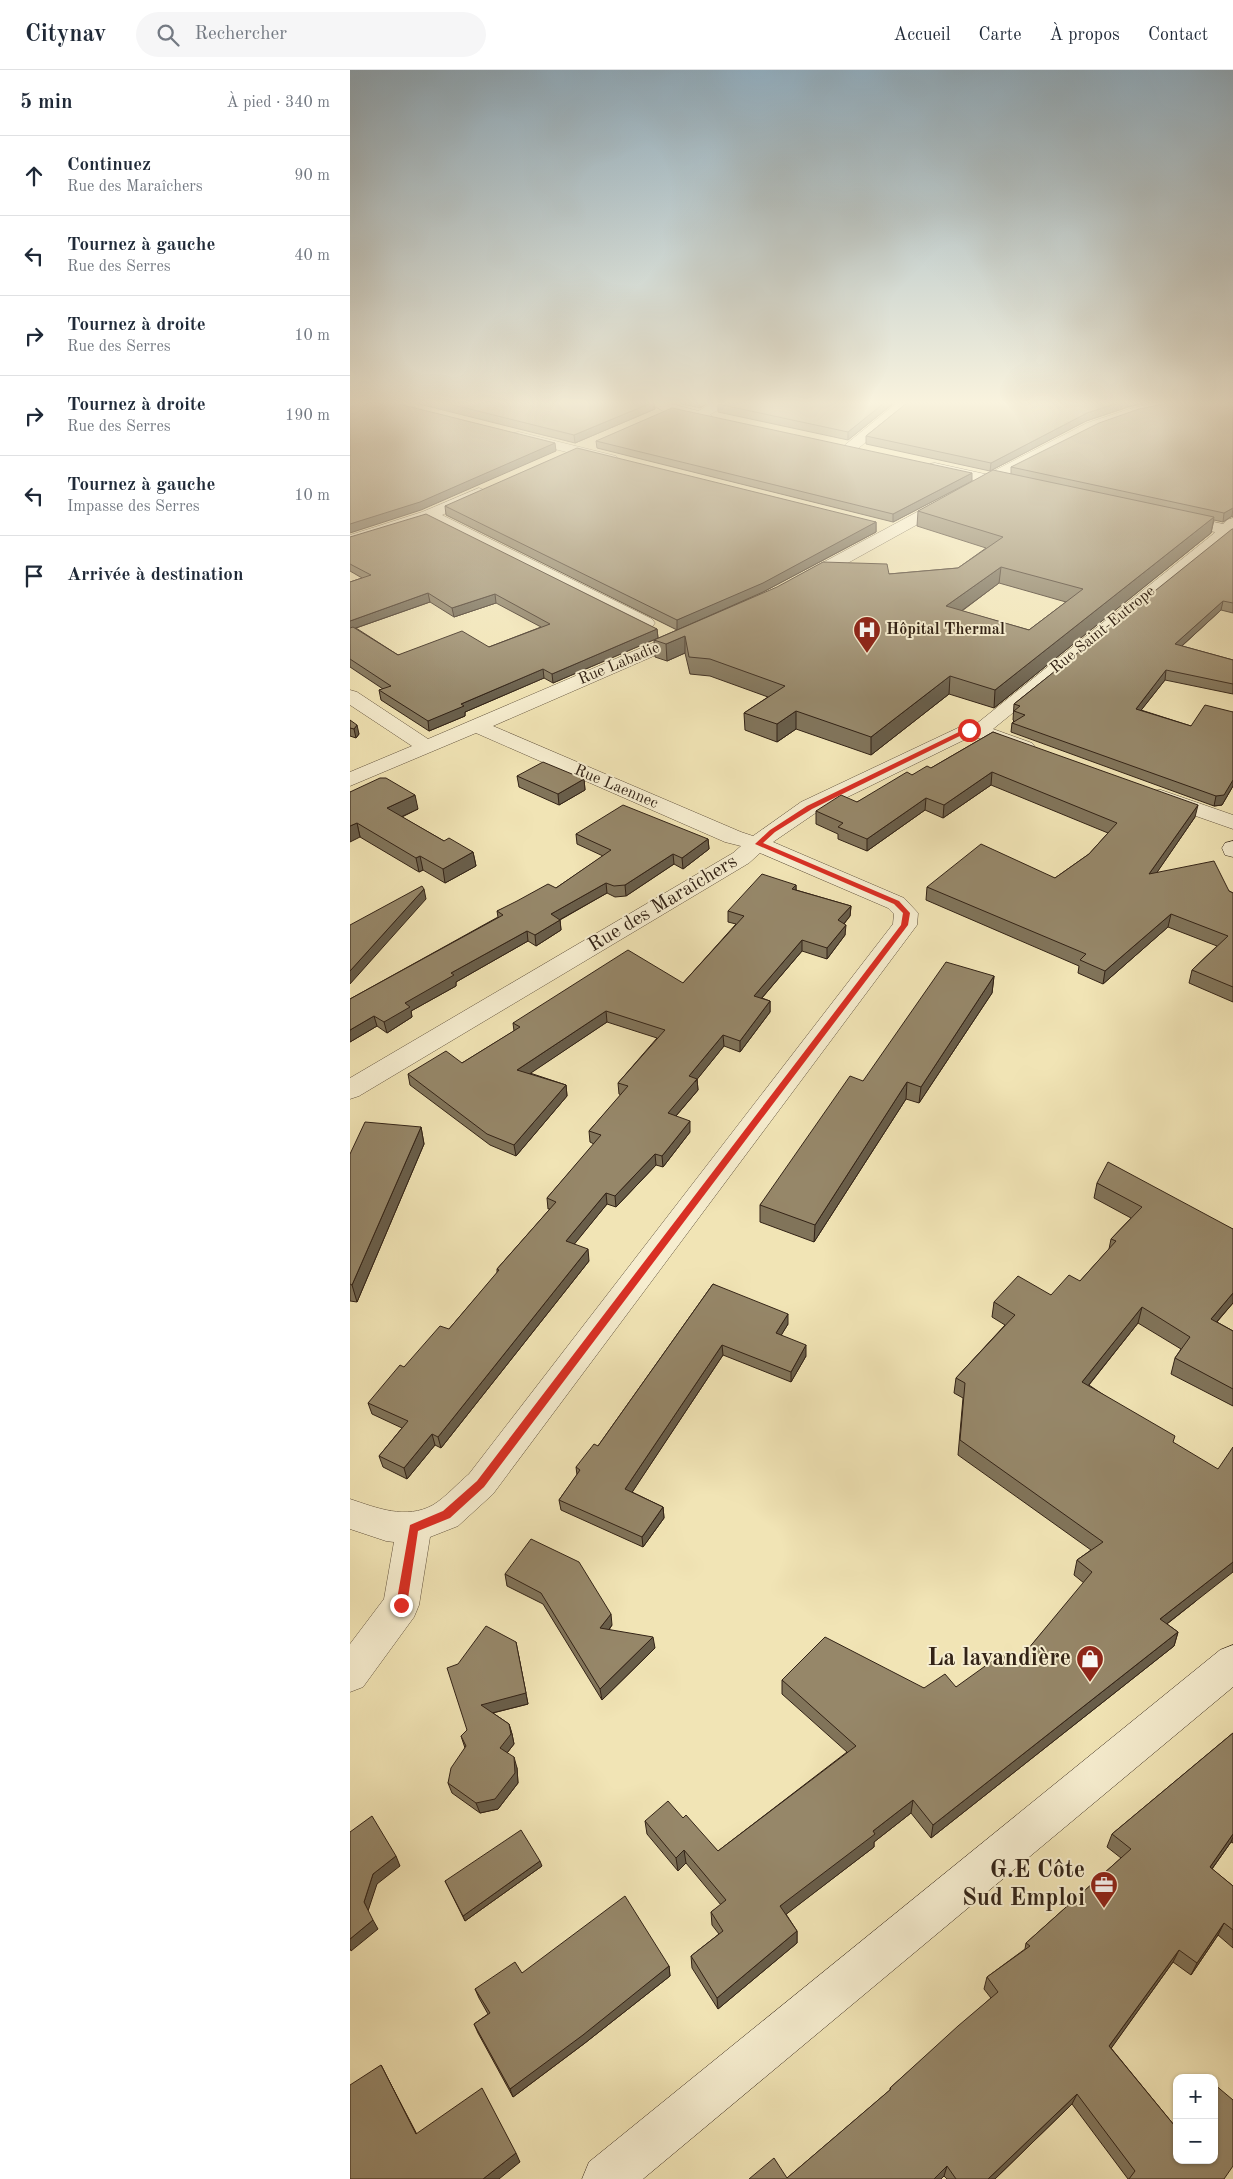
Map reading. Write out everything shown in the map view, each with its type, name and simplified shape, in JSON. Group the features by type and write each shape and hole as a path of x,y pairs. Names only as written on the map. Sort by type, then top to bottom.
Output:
{"street":[{"path":"350,540 428,515 459,501"},
{"path":"785,590 948,501"},
{"path":"428,515 443,520 677,639"},
{"path":"1163,516 1230,528"},
{"path":"877,526 896,530"},
{"name":"Rue Saint-Eutrope","path":"981,731 1230,528"},
{"name":"Rue Labadie","path":"350,780 702,628"},
{"path":"350,696 425,746"},
{"name":"Rue Laennec","path":"414,1528 446,1514 481,1484 905,925 906,913 896,903 759,844 733,837 474,726"},
{"name":"Rue des Maraîchers","path":"350,1090 741,858 772,831 810,808 862,780 969,730 981,731"},
{"path":"981,731 1046,754"},
{"path":"1140,788 1233,822"},
{"path":"350,1514 386,1526 414,1528 401,1605 350,1674"},
{"path":"606,2179 1230,1672"}],"building":[{"path":"350,501 421,501 420,502 350,524"},
{"path":"455,501 793,501 876,522 763,583 677,620 445,506"},
{"path":"842,501 917,501 893,514"},
{"path":"936,501 1141,501 1214,517 995,690 950,676 871,737 796,711 777,724 744,713 785,686 710,659 689,657 685,636 666,644 654,640 777,587 823,562 887,564 889,574 958,568 1003,537 918,511","holes":["1001,567 1083,589 1029,630 946,606"]},
{"path":"1170,501 1233,501 1233,508 1224,513"},
{"path":"426,514 657,629 552,674 543,669 461,704 464,706 428,721 379,690 391,686 350,659 350,628 353,627 398,655 462,631 489,647 550,624 495,594 452,608 428,593 350,621 350,582 371,575 350,564 350,537"},
{"path":"1232,529 1233,603 1223,601 1175,644 1233,660 1233,684 1166,670 1136,709 1191,726 1205,705 1233,712 1233,780 1224,795 1216,796 1012,723 1025,715 1014,711 1020,706 1014,704"},
{"path":"350,720 357,725 354,729 350,728"},
{"path":"993,732 1198,805 1149,874 1214,861 1229,891 1233,893 1233,987 1192,970 1228,936 1171,914 1105,971 1080,960 1086,954 927,887 981,844 1055,878 1089,854 1117,823 992,772 944,805 926,798 867,839 838,827 843,823 816,811 841,795 857,802 907,772 912,775 927,766 931,768"},
{"path":"543,762 584,779 558,794 517,776"},
{"path":"380,778 386,778 415,795 387,808 444,841 449,838 473,852 443,869 420,856 416,858 357,823 350,826 350,792"},
{"path":"623,805 708,839 682,858 673,854 625,885 614,886 606,883 551,914 560,920 535,935 527,931 451,973 454,975 405,1003 410,1007 384,1022 374,1016 350,1030 350,999 503,915 497,911 548,884 556,888 611,850 576,834"},
{"path":"762,874 796,885 792,889 851,906 838,920 846,925 827,948 802,940 754,996 770,1001 740,1041 723,1035 689,1076 697,1079 668,1113 690,1121 662,1156 655,1154 615,1196 606,1193 566,1241 588,1249 438,1437 432,1434 404,1468 379,1456 408,1421 368,1403 400,1365 404,1367 440,1326 449,1329 499,1270 497,1269 556,1202 547,1198 601,1135 589,1131 628,1086 618,1083 665,1030 606,1011 517,1070 566,1085 514,1145 487,1134 408,1074 446,1051 462,1063 520,1027 513,1023 628,950 683,983 744,916 728,911"},
{"path":"422,886 424,889 350,971 350,925"},
{"path":"946,962 994,976 921,1087 907,1082 815,1225 760,1205 850,1076 863,1081"},
{"path":"365,1122 421,1127 352,1285 350,1284 350,1154"},
{"path":"1108,1162 1233,1229 1233,1293 1211,1319 1233,1331 1233,1389 1175,1358 1190,1337 1142,1307 1082,1382 1175,1436 1173,1442 1218,1469 1233,1447 1233,1562 1160,1619 1178,1632 933,1825 913,1800 873,1831 875,1834 780,1906 797,1931 717,1998 691,1956 723,1931 711,1912 726,1900 684,1850 676,1858 645,1821 668,1801 683,1818 686,1815 718,1851 856,1746 782,1680 825,1637 924,1688 945,1674 956,1687 1002,1654 1013,1667 1092,1572 1077,1560 1103,1542 960,1440 965,1383 956,1378 1015,1315 994,1302 1018,1276 1051,1295 1069,1275 1080,1281 1116,1241 1111,1239 1142,1207 1097,1183"},
{"path":"713,1284 788,1314 776,1333 806,1345 791,1372 722,1345 625,1489 663,1507 642,1537 559,1500 580,1470 576,1467 594,1444 598,1446"},
{"path":"531,1539 579,1562 611,1614 600,1628 653,1637 600,1689 541,1593 505,1574"},
{"path":"486,1626 516,1642 526,1693 481,1705 509,1724 511,1734 500,1748 514,1757 515,1773 495,1799 476,1803 448,1783 451,1768 466,1746 461,1736 467,1730 447,1668 458,1664"},
{"path":"1233,1733 1233,1834 1210,1867 1233,1886 1233,1930 1224,1923 1197,1963 1179,1950 1109,2046 1173,2124 1173,2164 1218,2164 1218,2087 1233,2100 1233,2166 1224,2179 1129,2179 1135,2171 1077,2094 988,2179 956,2179 947,2166 934,2179 749,2179 774,2158 787,2178 891,2089 958,2026 998,1992 987,1977 1030,1946 1026,1943 1131,1849 1112,1834"},
{"path":"372,1816 396,1856 373,1874 364,1902 373,1920 350,1939 350,1832"},
{"path":"521,1830 540,1861 463,1916 445,1881"},
{"path":"625,1896 669,1966 583,2035 510,2089 474,2024 490,2013 475,1989 515,1962 522,1973"},
{"path":"381,2065 416,2134 482,2088 516,2153 483,2179 350,2179 350,2085"}],"place":[{"name":"Hôpital Thermal","path":"867,654"},
{"name":"La lavandière","path":"1090,1683"},
{"name":"G.E Côte Sud Emploi","path":"1104,1909"}],"route":[{"path":"401,1605 414,1528 446,1514 481,1484 905,925 906,913 896,903 759,844 772,831 810,808 862,780 969,730"}]}
